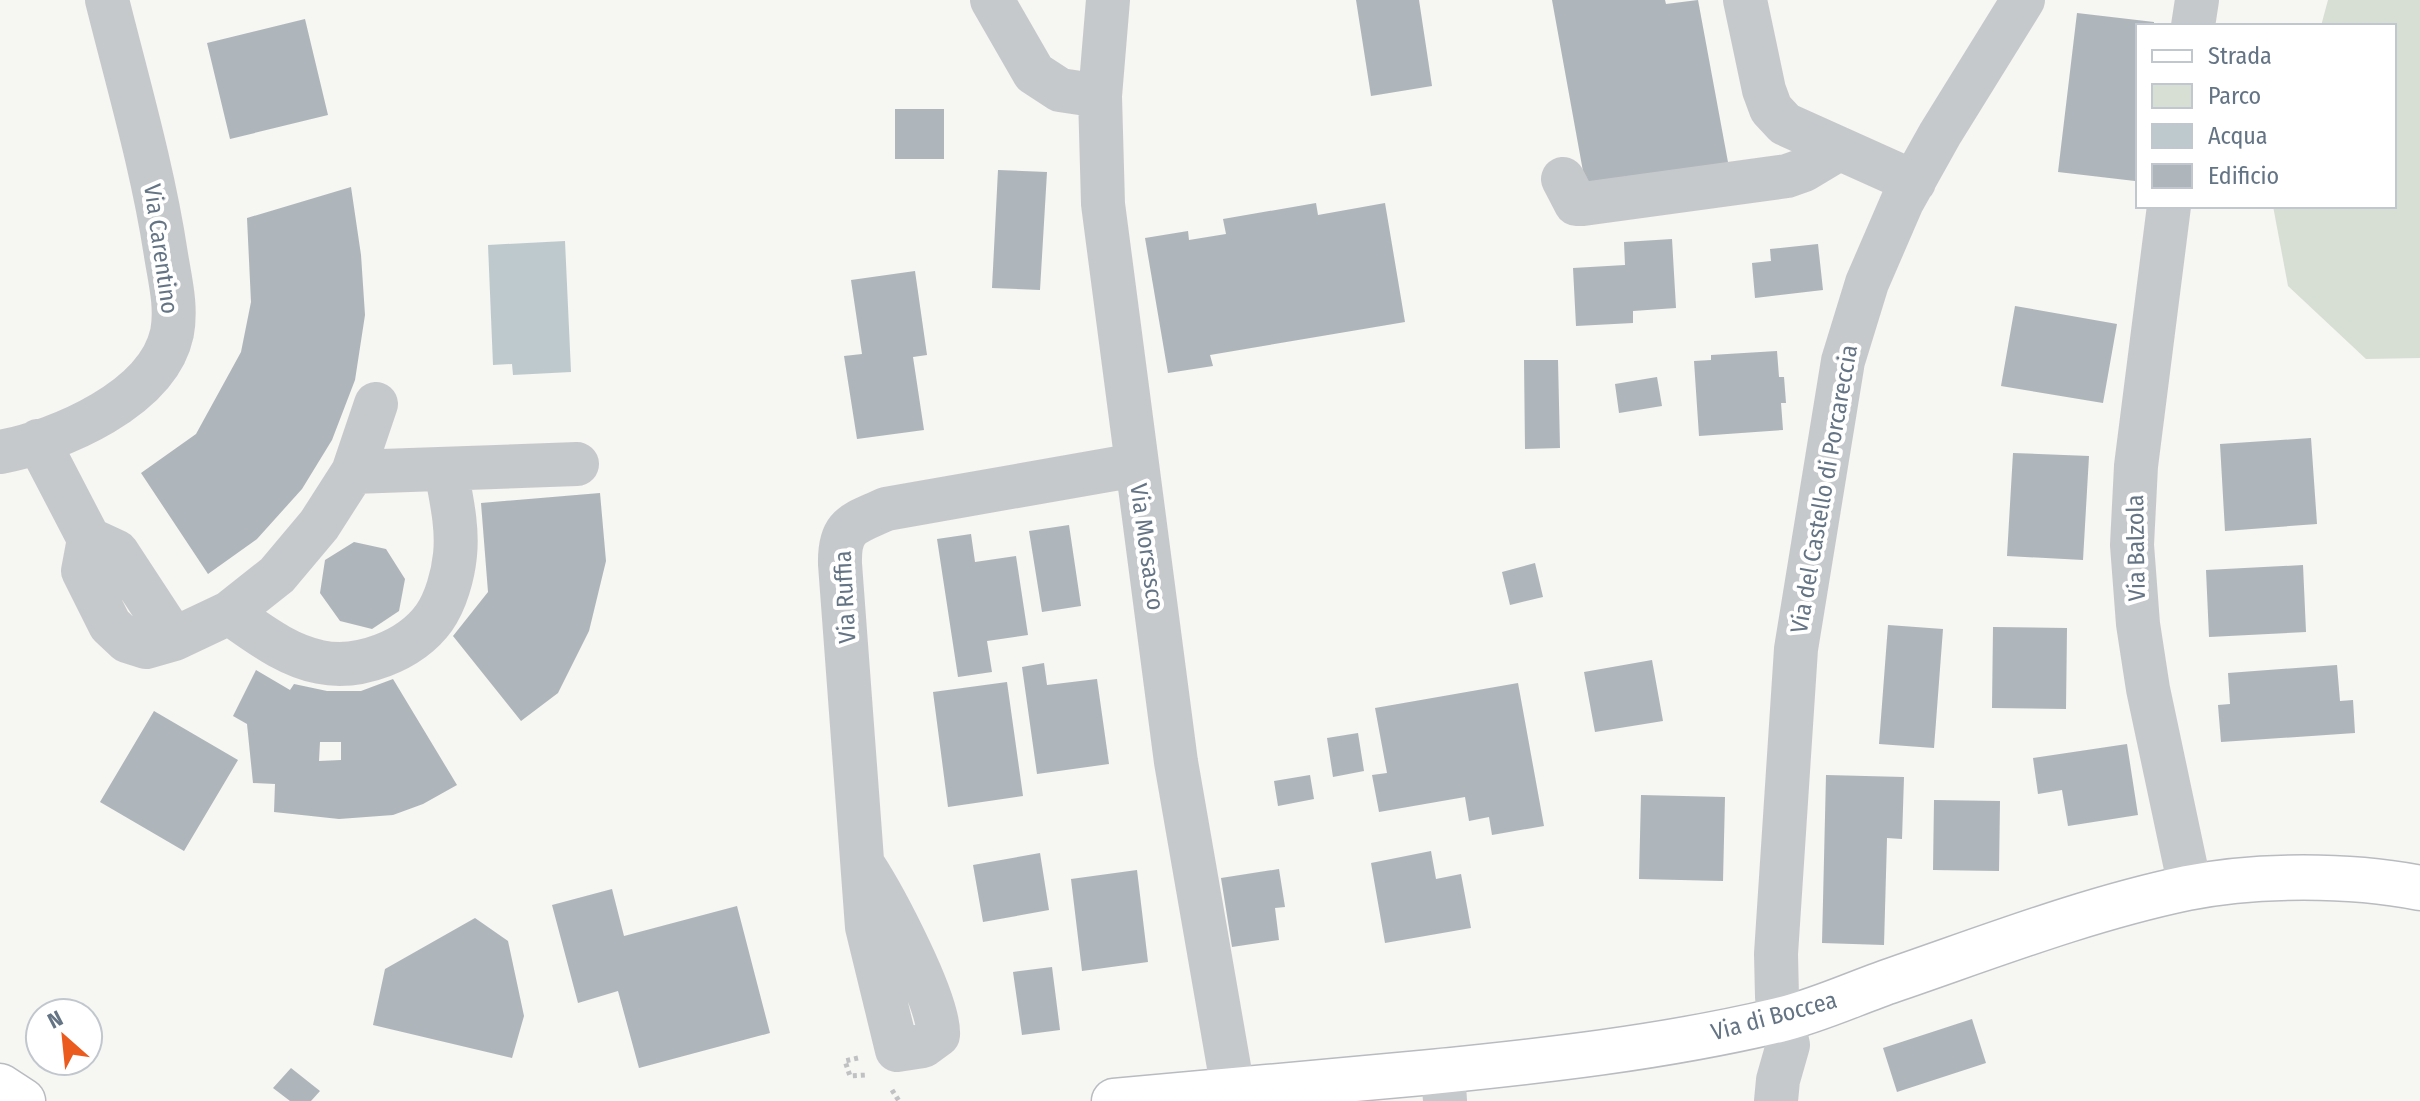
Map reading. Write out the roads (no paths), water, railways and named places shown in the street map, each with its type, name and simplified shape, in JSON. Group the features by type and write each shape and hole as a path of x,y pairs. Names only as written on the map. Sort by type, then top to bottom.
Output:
{"main road":[{"name":"Via di Boccea","path":"1114,1101 1233,1090 1444,1086 1783,1019 2058,925 2190,887 2262,880 2333,878 2420,888"},
{"path":"0,1086 23,1101"}],"street":[{"name":"Via Carentino","path":"19,446 72,428 138,389 158,364 171,335 174,305 159,208 107,0"},
{"path":"992,0 1034,73 1060,90 1100,96"},
{"name":"Via Morsasco","path":"1108,0 1100,96 1103,204 1176,762 1233,1090"},
{"path":"1745,0 1764,90 1771,109 1785,124 1914,182"},
{"name":"Via del Castello di Porcareccia","path":"1776,1101 1778,1080 1788,1045 1777,997 1776,954 1796,649 1843,361 1867,283 1914,182 2023,0"},
{"path":"2193,24 2197,0"},
{"path":"1563,179 1571,198 1576,204 1583,204 1787,176 1804,170 1839,149"},
{"name":"Via Balzola","path":"2169,208 2136,466 2132,545 2138,624 2148,689 2190,887"},
{"path":"19,446 89,539 83,571 110,625 127,641 146,647 174,639 229,613 277,575 319,525 353,472 376,404"},
{"path":"353,472 577,464"},
{"name":"Via Ruffia","path":"864,866 840,564 840,543 845,533 886,509 1136,465"},
{"path":"229,613 278,647 320,663 360,662 389,653 413,639 434,618 448,587 455,556 455,529 446,470"}],"water":[{"path":"565,241 571,372 513,375 512,364 493,365 488,245"}]}
